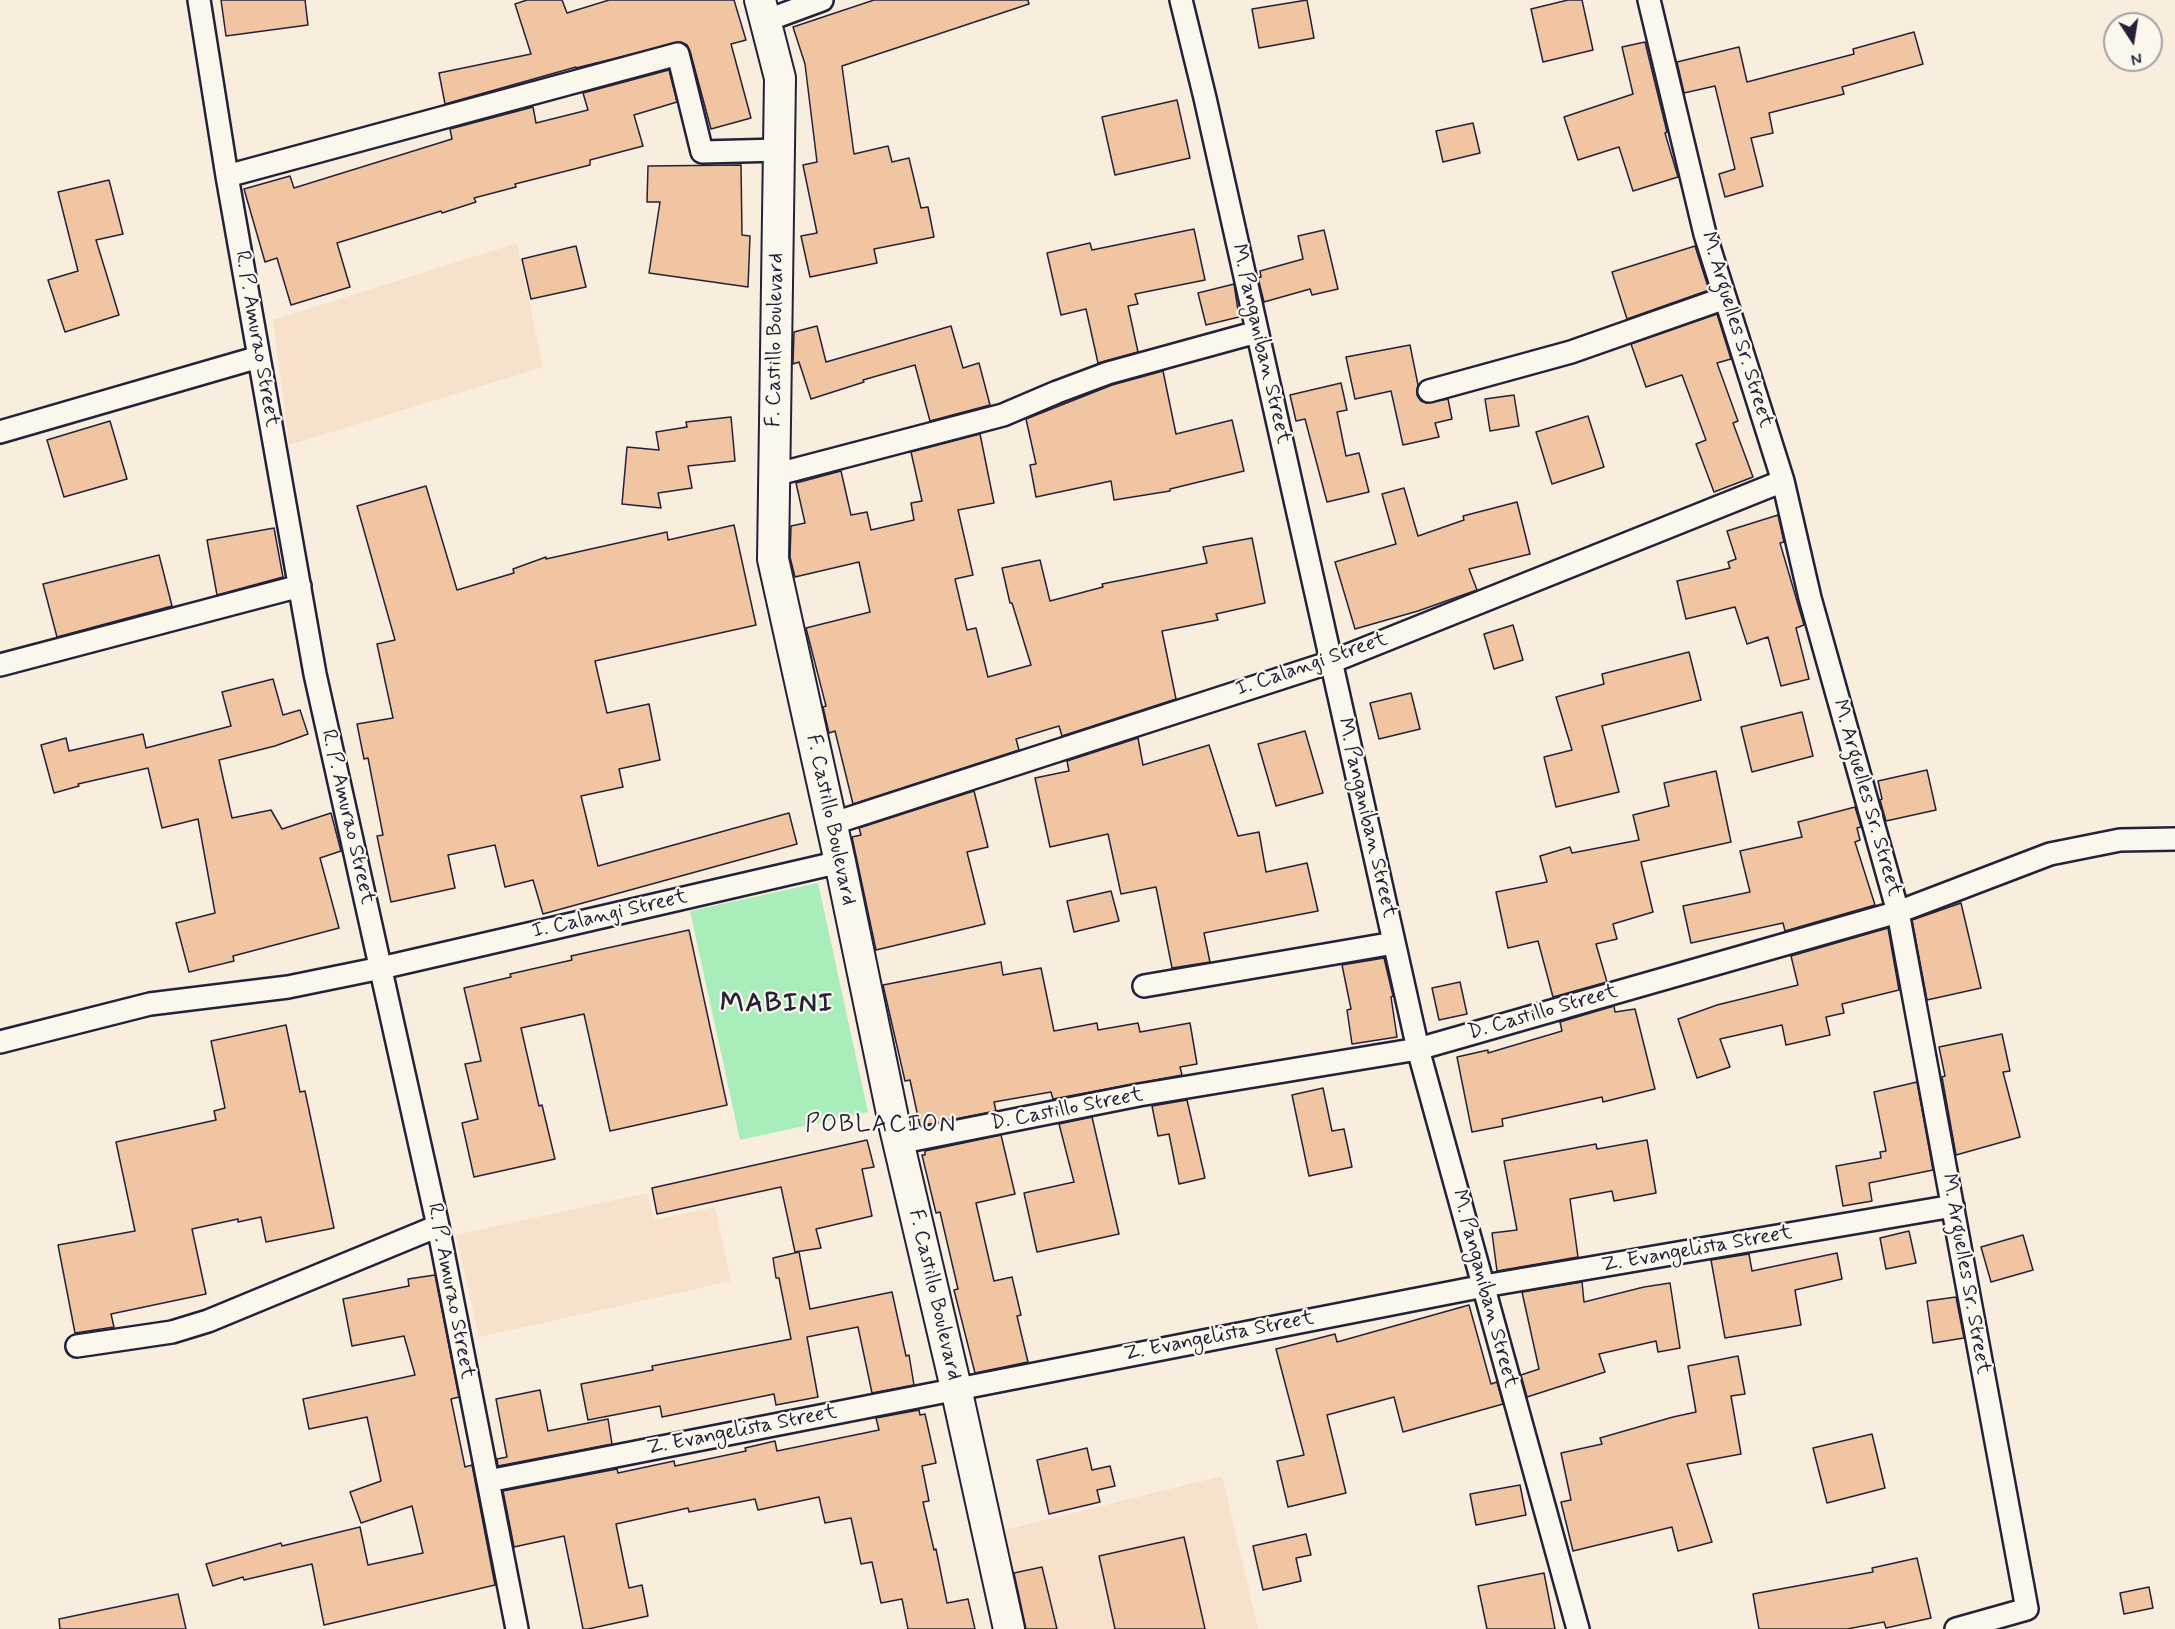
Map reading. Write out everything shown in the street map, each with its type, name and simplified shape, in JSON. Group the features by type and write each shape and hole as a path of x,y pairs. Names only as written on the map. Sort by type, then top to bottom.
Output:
{"main road":[{"name":"F. Castillo Boulevard","path":"763,10 780,78 773,559 840,862 898,1143 956,1388 1009,1629"}],"street":[{"name":"R. P. Amurao Street","path":"200,0 227,176 315,674 438,1226 517,1629"},
{"path":"763,10 822,0"},
{"name":"M. Panganiban Street","path":"1181,0 1418,1048 1578,1629"},
{"name":"M. Arguelles Sr. Street","path":"1649,0 1705,234 1783,481 1810,598 1898,912 2027,1609 1956,1629"},
{"path":"227,176 678,54 702,152 779,150"},
{"path":"1429,391 1571,352 1725,298"},
{"path":"774,475 1003,415 1108,373 1257,332"},
{"path":"0,432 259,357"},
{"name":"I. Calangi Street","path":"831,824 1331,662 1783,481"},
{"path":"0,665 300,586"},
{"name":"D. Castillo Street","path":"898,1143 1139,1095 1418,1048 1898,912 2050,854 2120,840 2175,839"},
{"name":"I. Calangi Street","path":"0,1042 150,1004 288,987 381,968 840,862"},
{"path":"1144,986 1394,943"},
{"name":"Z. Evangelista Street","path":"489,1481 1484,1286 1953,1206"},
{"path":"77,1346 172,1332 208,1322 438,1226"}],"shaded area":[{"path":"517,243 543,367 289,445 273,320"},
{"path":"647,1193 654,1220 715,1207 731,1281 479,1337 456,1235"},
{"path":"1222,1476 1258,1629 1027,1629 1005,1530"}],"green space":[{"path":"818,883 868,1112 740,1140 690,911"}],"building":[{"path":"221,0 305,0 308,25 226,36"},
{"path":"527,0 562,0 567,13 609,0 734,0 746,40 731,44 751,118 711,129 690,51 687,45 681,42 576,67 445,104 439,73 531,54 515,4"},
{"path":"874,0 1028,0 1029,4 842,66 854,154 888,146 892,162 909,158 921,208 928,207 934,237 874,249 877,263 810,277 801,236 817,233 803,165 817,162 805,64 793,27"},
{"path":"1307,0 1314,38 1259,48 1252,9"},
{"path":"1568,0 1582,0 1593,50 1543,62 1531,9"},
{"path":"1914,32 1923,64 1842,87 1844,94 1769,113 1773,133 1751,138 1763,186 1725,197 1719,174 1735,169 1715,86 1684,93 1677,62 1739,47 1747,82 1854,54 1853,49"},
{"path":"1645,42 1667,132 1665,133 1678,177 1633,191 1619,147 1578,160 1564,117 1633,94 1622,47"},
{"path":"669,70 677,102 634,115 643,146 590,160 590,165 515,184 516,187 474,198 476,202 442,213 441,211 337,243 350,287 291,305 277,258 265,262 244,189 290,176 294,188 452,139 450,129 533,107 536,123 588,110 583,93"},
{"path":"1177,100 1190,158 1115,175 1102,117"},
{"path":"1473,123 1480,153 1443,162 1436,131"},
{"path":"741,165 742,235 750,236 748,287 649,273 660,202 647,202 648,166"},
{"path":"109,180 123,234 96,240 119,315 65,332 48,280 78,271 58,192"},
{"path":"1194,229 1205,280 1135,294 1138,304 1128,306 1138,352 1098,363 1086,309 1061,315 1047,253 1090,243 1092,250"},
{"path":"1324,230 1338,289 1312,295 1310,289 1264,302 1258,278 1261,277 1260,271 1303,259 1298,236"},
{"path":"576,246 586,287 531,299 522,259"},
{"path":"1695,246 1709,290 1627,319 1612,272"},
{"path":"1234,284 1239,317 1206,325 1198,293"},
{"path":"1717,314 1731,359 1717,363 1738,421 1733,423 1753,477 1714,492 1696,444 1706,440 1682,375 1646,387 1631,344"},
{"path":"817,326 826,362 951,326 963,368 979,363 990,405 930,421 915,365 863,380 864,382 811,399 799,362 793,364 794,332"},
{"path":"1410,345 1418,385 1417,395 1421,401 1426,403 1448,399 1452,419 1435,423 1439,437 1403,445 1391,391 1355,399 1346,357"},
{"path":"1163,371 1176,434 1232,420 1244,471 1170,489 1170,491 1114,500 1111,481 1036,497 1030,465 1036,464 1026,419 1112,385"},
{"path":"1341,383 1347,410 1337,412 1346,456 1359,453 1369,492 1327,502 1305,419 1296,421 1290,395"},
{"path":"1514,395 1519,426 1490,431 1485,399"},
{"path":"1588,416 1604,467 1552,484 1536,432"},
{"path":"731,417 735,461 688,466 692,488 658,493 661,508 622,504 627,447 659,450 656,432 687,427 686,422"},
{"path":"110,421 127,479 64,497 47,440"},
{"path":"980,434 994,503 958,510 973,575 955,579 967,630 976,628 988,677 1031,665 1012,603 1010,603 1002,568 1040,560 1050,601 1103,587 1102,584 1207,563 1203,547 1252,538 1265,603 1216,614 1218,620 1162,631 1176,699 1062,736 1059,726 1016,739 1019,750 853,804 835,731 829,733 823,707 826,706 806,628 870,612 859,562 795,577 790,557 791,526 805,523 796,483 841,471 851,515 867,512 871,530 914,520 911,503 922,501 911,452"},
{"path":"426,486 457,590 514,573 513,569 546,557 546,559 667,532 668,540 734,525 756,625 595,661 607,713 649,704 660,760 619,769 623,787 581,796 598,866 789,813 797,844 543,914 533,880 505,887 495,845 448,855 455,888 391,902 377,836 383,835 368,758 364,759 357,724 393,718 377,644 395,640 357,506"},
{"path":"1404,488 1418,536 1464,520 1463,516 1517,502 1530,554 1469,569 1477,590 1418,611 1355,629 1335,562 1396,544 1382,494"},
{"path":"1778,515 1784,542 1780,543 1804,625 1796,628 1809,679 1781,686 1768,637 1747,644 1735,607 1686,619 1677,581 1730,568 1728,562 1736,559 1727,531"},
{"path":"274,528 283,577 217,595 207,540"},
{"path":"159,555 172,606 57,637 43,584"},
{"path":"1513,625 1523,660 1494,669 1484,634"},
{"path":"1689,652 1701,700 1602,726 1619,792 1556,807 1544,757 1572,750 1556,697 1604,684 1602,674"},
{"path":"273,679 283,715 300,710 308,734 275,746 219,760 232,818 271,810 282,829 331,813 341,851 320,858 339,928 233,956 234,961 189,972 176,923 215,913 198,819 162,828 148,768 78,784 79,786 54,793 41,745 66,738 69,751 143,734 146,748 231,726 222,692"},
{"path":"1411,693 1420,729 1379,739 1370,703"},
{"path":"1802,712 1813,756 1752,772 1741,727"},
{"path":"1305,731 1323,793 1276,806 1258,744"},
{"path":"1138,738 1143,765 1209,745 1238,836 1259,832 1266,872 1307,863 1318,911 1204,933 1210,962 1172,968 1156,887 1121,894 1108,834 1050,847 1035,778 1069,771 1067,761"},
{"path":"1927,770 1936,810 1886,821 1878,781"},
{"path":"1716,771 1731,842 1641,862 1653,912 1613,924 1617,939 1596,944 1607,982 1553,997 1538,941 1508,948 1496,892 1547,882 1540,856 1570,847 1572,853 1639,840 1633,815 1669,806 1664,783"},
{"path":"974,791 988,847 967,852 985,924 876,950 852,837 861,835 859,828"},
{"path":"1855,807 1861,827 1857,828 1860,840 1855,842 1875,905 1785,931 1783,923 1691,943 1683,906 1750,892 1740,851 1802,837 1798,822"},
{"path":"1111,891 1119,921 1074,932 1067,901"},
{"path":"1961,903 1981,988 1927,1000 1912,920"},
{"path":"1888,928 1899,990 1842,1004 1844,1013 1826,1017 1830,1035 1786,1045 1782,1025 1720,1039 1730,1067 1697,1078 1678,1019 1717,1005 1798,985 1791,956"},
{"path":"689,930 727,1105 610,1131 584,1014 521,1028 539,1106 542,1105 555,1159 474,1177 462,1123 478,1119 465,1064 481,1061 464,988 511,977 510,974 572,960 571,956"},
{"path":"1384,958 1393,996 1391,997 1397,1037 1352,1044 1347,1010 1351,1009 1342,965"},
{"path":"1001,962 1003,975 1041,968 1054,1031 1097,1023 1098,1030 1138,1023 1140,1032 1190,1023 1197,1064 1180,1067 1182,1075 1053,1099 1051,1092 994,1102 996,1111 920,1126 910,1080 905,1081 883,985"},
{"path":"1460,982 1467,1014 1439,1020 1432,988"},
{"path":"1614,1006 1615,1012 1635,1009 1655,1089 1603,1102 1602,1097 1502,1119 1503,1126 1472,1132 1457,1057 1488,1050 1488,1053 1562,1031 1560,1022"},
{"path":"286,1025 300,1092 305,1091 334,1228 266,1242 261,1217 238,1222 238,1219 192,1229 206,1294 111,1314 114,1327 75,1333 58,1245 135,1231 116,1142 216,1120 214,1111 225,1108 211,1041"},
{"path":"2002,1034 2010,1071 2003,1072 2020,1137 1956,1155 1939,1047"},
{"path":"1917,1082 1933,1170 1869,1183 1872,1201 1843,1206 1836,1166 1881,1158 1880,1152 1886,1151 1874,1092"},
{"path":"1323,1088 1332,1131 1344,1129 1352,1167 1309,1176 1292,1095"},
{"path":"1187,1100 1205,1178 1179,1184 1169,1134 1158,1136 1152,1106"},
{"path":"1092,1117 1119,1234 1037,1252 1024,1193 1074,1182 1059,1124"},
{"path":"1001,1135 1015,1194 976,1203 994,1281 1012,1277 1021,1315 1017,1316 1028,1362 975,1373 954,1290 958,1289 940,1212 936,1213 922,1155 925,1155 925,1151"},
{"path":"867,1140 874,1167 862,1169 872,1216 816,1229 821,1248 795,1252 781,1187 657,1214 652,1188"},
{"path":"1647,1140 1656,1193 1614,1201 1612,1191 1570,1199 1578,1257 1497,1271 1492,1233 1517,1230 1504,1161 1596,1144 1597,1149"},
{"path":"1909,1231 1916,1263 1886,1269 1880,1238"},
{"path":"2023,1235 2033,1270 1991,1282 1981,1247"},
{"path":"799,1252 810,1309 892,1292 906,1356 909,1355 914,1385 872,1393 858,1327 807,1337 818,1397 776,1405 774,1394 662,1417 660,1406 588,1420 581,1384 653,1370 652,1366 791,1339 773,1258"},
{"path":"1837,1253 1842,1279 1795,1290 1801,1325 1725,1338 1711,1260 1749,1254 1752,1271"},
{"path":"435,1275 459,1397 451,1399 465,1467 472,1465 495,1585 324,1625 312,1564 244,1580 243,1577 213,1586 206,1564 281,1543 282,1546 360,1527 368,1565 423,1553 412,1506 361,1523 350,1492 381,1481 367,1417 309,1429 303,1399 415,1375 404,1336 352,1346 343,1299 409,1286 408,1279"},
{"path":"1582,1282 1584,1302 1670,1283 1680,1348 1658,1352 1656,1341 1599,1354 1605,1372 1527,1397 1521,1375 1539,1369 1522,1292"},
{"path":"1956,1297 1964,1338 1933,1343 1927,1301"},
{"path":"1469,1305 1491,1384 1497,1382 1503,1404 1403,1432 1394,1397 1327,1415 1346,1493 1288,1507 1277,1461 1304,1455 1276,1349 1335,1334 1337,1342"},
{"path":"1738,1356 1745,1394 1731,1396 1741,1454 1687,1464 1712,1542 1678,1551 1672,1527 1573,1551 1561,1502 1571,1500 1561,1453 1602,1444 1600,1438 1696,1412 1688,1366"},
{"path":"540,1390 548,1431 608,1419 612,1444 498,1466 497,1459 507,1457 496,1399"},
{"path":"919,1410 920,1415 925,1414 936,1463 922,1466 929,1501 923,1502 947,1603 968,1599 975,1629 908,1629 902,1599 881,1603 872,1562 861,1564 851,1518 825,1523 819,1497 758,1510 755,1499 689,1512 688,1508 616,1524 629,1588 642,1585 648,1616 588,1629 583,1629 564,1536 514,1547 503,1491 617,1469 618,1473 674,1461 675,1466 746,1451 745,1448 775,1441 777,1451 879,1430 876,1418"},
{"path":"1872,1434 1885,1488 1827,1503 1813,1448"},
{"path":"1087,1448 1092,1470 1110,1466 1115,1486 1097,1490 1100,1502 1049,1514 1037,1460"},
{"path":"1520,1485 1526,1515 1476,1525 1470,1494"},
{"path":"1306,1534 1311,1555 1296,1558 1301,1581 1263,1590 1253,1546"},
{"path":"1184,1537 1205,1629 1115,1629 1099,1556"},
{"path":"1917,1558 1931,1618 1886,1628 1884,1622 1847,1629 1759,1629 1753,1594 1873,1572 1872,1568"},
{"path":"1042,1567 1057,1629 1026,1629 1014,1573"},
{"path":"1544,1573 1555,1629 1487,1629 1478,1586"},
{"path":"2149,1587 2153,1608 2124,1614 2120,1593"},
{"path":"178,1594 186,1629 60,1629 59,1619"}],"district":[{"name":"MABINI","path":"777,1005"},
{"name":"POBLACION","path":"881,1126"}]}
